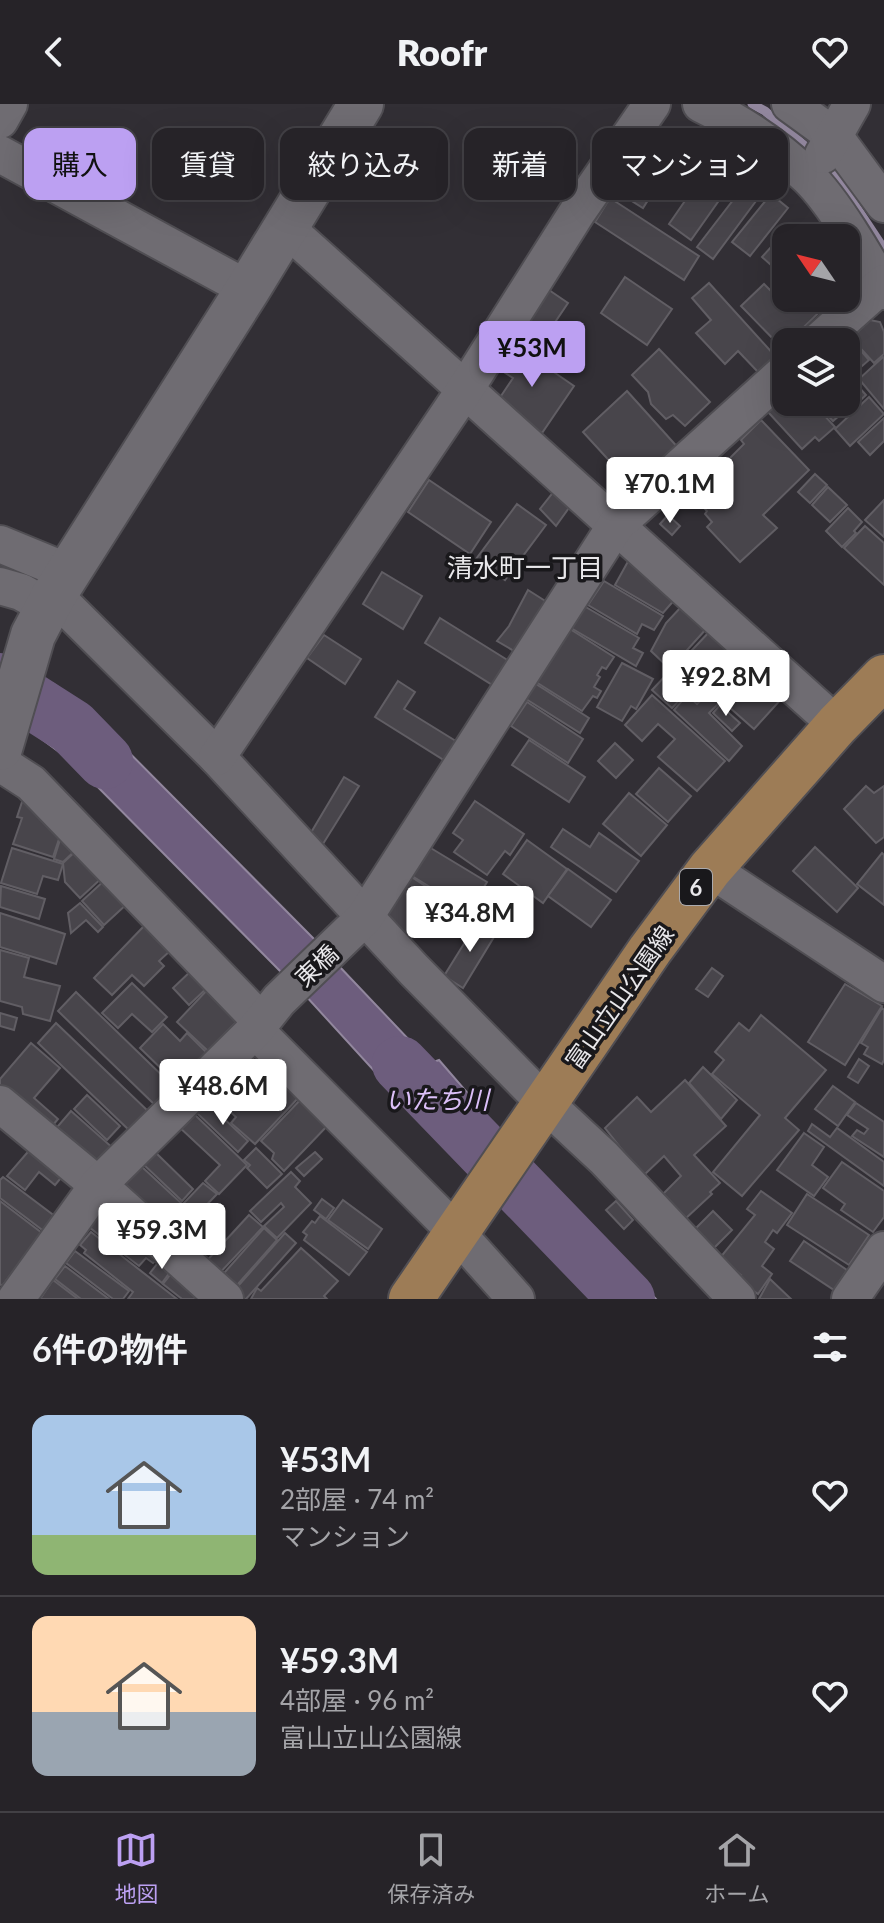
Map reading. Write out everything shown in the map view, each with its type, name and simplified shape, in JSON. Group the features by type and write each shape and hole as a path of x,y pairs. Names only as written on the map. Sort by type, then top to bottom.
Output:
{"main road":[{"name":"富山立山公園線","path":"411,1299 650,950 710,869 837,725 884,677"}],"street":[{"path":"0,120 9,104"},
{"path":"0,748 51,602 361,104"},
{"path":"217,757 466,388 578,211 652,104"},
{"path":"701,104 740,123 809,178 883,286 834,328"},
{"path":"790,104 834,136 884,204"},
{"path":"809,178 852,104"},
{"path":"0,154 248,289"},
{"path":"285,227 837,725"},
{"name":"東橋","path":"16,1299 98,1185 255,1030 279,1000 359,924 616,525 772,384"},
{"path":"0,544 51,602 217,757 359,924 540,1111 604,1158 737,1299"},
{"path":"0,586 51,602"},
{"path":"0,763 31,783 255,1015 255,1030 462,1224 516,1299"},
{"path":"710,869 884,984"},
{"path":"0,1104 98,1185 225,1299"},
{"path":"850,1299 884,1250"}],"water":[{"path":"54,684 80,703 318,943 284,975 74,763 39,737"},
{"name":"いたち川","path":"338,965 431,1063 439,1060 471,1097 439,1142 305,995"},
{"path":"553,1187 656,1299 596,1299 527,1226"}],"building":[{"path":"609,200 613,200 699,256 684,280 595,222"},
{"path":"630,200 648,200 643,208"},
{"path":"686,200 719,200 691,240 669,224"},
{"path":"733,200 757,200 713,259 697,247"},
{"path":"766,200 778,200 788,208 772,224 750,256 732,242"},
{"path":"772,246 772,266 762,257"},
{"path":"625,277 672,309 647,345 601,313"},
{"path":"709,283 772,353 772,361 759,373 738,351 725,364 696,333 711,320 692,298"},
{"path":"764,284 772,292 772,312 819,312 803,328 772,328 772,338 741,306"},
{"path":"546,288 568,303 539,346 517,331"},
{"path":"870,320 880,322 884,332 884,354 874,363 860,348 860,329"},
{"path":"513,344 574,386 542,433 497,402 513,378 496,367"},
{"path":"659,349 710,402 685,426 673,415 666,419 651,404 648,392 632,375"},
{"path":"860,350 869,360 860,368"},
{"path":"884,358 884,409 860,380"},
{"path":"627,391 681,451 637,491 583,432"},
{"path":"869,397 884,414 850,446 835,429 849,416 860,416 860,405"},
{"path":"772,408 772,416 825,416 835,427 819,441 815,437 802,449 768,412"},
{"path":"884,418 884,441 870,455 858,442"},
{"path":"761,420 809,470 763,515 777,528 740,562 707,527 712,522 705,514 707,511 686,489 703,471 725,494 730,489 719,479 728,470 723,465 744,444 741,440"},
{"path":"815,474 827,485 810,503 798,492"},
{"path":"429,480 491,522 470,554 408,512"},
{"path":"828,487 847,505 830,522 812,505"},
{"path":"555,490 571,505 556,526 540,509"},
{"path":"884,500 884,537 865,520"},
{"path":"517,504 546,525 505,580 476,559"},
{"path":"848,508 862,522 842,547 826,531"},
{"path":"668,515 680,526 672,535 660,524"},
{"path":"865,526 884,543 884,585 844,548"},
{"path":"631,556 676,598 663,613 615,585"},
{"path":"382,572 422,596 403,629 363,604"},
{"path":"604,581 663,616 654,630 642,624 637,634 588,605"},
{"path":"528,590 550,604 519,654 497,641 509,626"},
{"path":"584,606 639,638 633,648 643,653 636,666 571,628"},
{"path":"682,606 707,628 670,669 651,651 666,623"},
{"path":"440,618 509,661 494,686 425,643"},
{"path":"570,629 614,657 606,669 602,667 597,675 600,677 594,687 601,691 597,698 593,696 582,711 536,682"},
{"path":"711,630 731,648 699,683 679,664"},
{"path":"324,635 361,659 345,684 307,658"},
{"path":"733,651 783,697 754,729 703,684"},
{"path":"622,663 653,679 636,709 631,706 622,721 597,707"},
{"path":"669,672 688,691 672,708 652,690"},
{"path":"398,681 415,692 404,709 459,743 447,762 375,717"},
{"path":"536,684 589,718 580,733 526,699"},
{"path":"708,693 719,703 709,713 742,746 729,761 674,710 687,695 697,704"},
{"path":"652,695 725,761 697,791 658,757 675,739 658,724 642,741 625,725"},
{"path":"527,702 583,739 568,763 511,726"},
{"path":"720,705 740,723 732,731 713,713"},
{"path":"529,740 585,777 569,802 512,765"},
{"path":"615,743 633,760 616,778 598,761"},
{"path":"659,768 691,796 668,822 636,794"},
{"path":"344,777 359,786 323,844 309,836"},
{"path":"866,786 874,793 884,786 884,837 876,843 844,809"},
{"path":"629,793 667,825 641,856 603,824"},
{"path":"24,796 62,830 53,857 13,844 22,818 17,817"},
{"path":"475,801 524,834 510,855 505,851 487,875 454,852 463,840 453,833"},
{"path":"563,829 590,847 599,833 639,861 616,892 551,847"},
{"path":"63,830 79,847 63,862 54,859"},
{"path":"527,840 567,869 543,903 503,874"},
{"path":"429,847 487,882 477,899 460,889 453,901 412,876"},
{"path":"815,847 858,888 837,912 793,871"},
{"path":"12,848 63,864 58,880 43,876 37,894 1,883"},
{"path":"79,848 104,876 80,898 65,882 63,863"},
{"path":"882,853 884,855 884,905 857,884"},
{"path":"568,869 611,900 591,927 548,896"},
{"path":"410,876 451,903 435,912 430,908 403,936 383,917"},
{"path":"106,879 128,903 104,925 82,901"},
{"path":"1,886 45,899 39,919 0,907"},
{"path":"80,903 103,927 98,932 86,920 71,933 68,913"},
{"path":"0,913 65,934 56,964 0,947"},
{"path":"478,921 497,932 463,988 444,976"},
{"path":"145,925 171,950 159,961 164,966 144,986 132,975 112,995 94,978"},
{"path":"0,950 29,958 24,977 60,986 50,1021 23,1014 22,1007 0,1001"},
{"path":"712,968 723,976 708,997 696,989"},
{"path":"192,970 208,987 189,1005 173,988"},
{"path":"132,983 167,1017 152,1032 132,1014 118,1028 102,1013"},
{"path":"845,984 882,1006 845,1065 808,1042"},
{"path":"209,988 240,1018 208,1051 177,1022"},
{"path":"76,992 174,1087 156,1106 58,1011"},
{"path":"882,1008 882,1064 864,1054 868,1047 861,1043"},
{"path":"0,1013 17,1018 14,1030 0,1026"},
{"path":"761,1015 826,1070 785,1118 799,1130 742,1196 713,1172 760,1115 712,1074 724,1060 715,1052 739,1023 749,1031"},
{"path":"56,1023 149,1112 130,1131 38,1043"},
{"path":"163,1024 180,1041 187,1033 207,1053 177,1084 140,1048"},
{"path":"31,1043 60,1068 34,1098 58,1119 48,1131 0,1089 0,1079"},
{"path":"859,1059 869,1066 858,1083 848,1077"},
{"path":"267,1063 301,1095 255,1144 231,1123 236,1117 225,1107"},
{"path":"703,1067 737,1100 721,1119 689,1083"},
{"path":"685,1080 726,1126 694,1155 720,1183 685,1219 663,1194 681,1176 664,1156 643,1176 605,1128 637,1097 651,1112"},
{"path":"833,1086 855,1102 838,1126 815,1109"},
{"path":"87,1095 120,1126 107,1140 74,1109"},
{"path":"303,1097 330,1123 284,1171 272,1159 274,1153 261,1141"},
{"path":"207,1103 248,1141 238,1152 197,1113"},
{"path":"856,1103 884,1122 884,1157 852,1136 857,1130 864,1134 868,1129 847,1115"},
{"path":"71,1111 114,1149 100,1165 52,1133"},
{"path":"192,1112 247,1165 219,1194 205,1181 220,1165 178,1126"},
{"path":"812,1124 830,1137 837,1128 884,1162 884,1186 808,1131"},
{"path":"804,1133 824,1147 812,1165 828,1177 814,1196 777,1170"},
{"path":"33,1146 66,1172 55,1185 39,1172 25,1190 7,1176"},
{"path":"256,1148 282,1174 267,1188 247,1168 250,1165 244,1160"},
{"path":"154,1151 193,1189 182,1201 142,1163"},
{"path":"315,1152 322,1159 304,1176 296,1168"},
{"path":"842,1162 884,1191 884,1217 873,1232 841,1210 845,1204 823,1188"},
{"path":"141,1166 181,1203 159,1226 125,1194 125,1182"},
{"path":"291,1172 300,1181 295,1187 311,1203 277,1238 264,1226 284,1207 281,1203 261,1222 250,1211"},
{"path":"3,1177 56,1217 45,1232 0,1198 0,1180"},
{"path":"203,1183 217,1194 174,1239 161,1227"},
{"path":"761,1191 792,1213 777,1233 773,1230 765,1242 774,1249 762,1266 772,1274 758,1294 738,1280 741,1275 719,1259 755,1215 747,1209"},
{"path":"807,1194 869,1235 849,1265 787,1225"},
{"path":"322,1199 334,1208 326,1219 314,1210"},
{"path":"343,1200 382,1229 368,1249 328,1220"},
{"path":"0,1201 42,1233 2,1286 0,1284"},
{"path":"616,1201 633,1220 624,1229 606,1210"},
{"path":"103,1210 161,1255 153,1263 146,1258 139,1266 89,1227"},
{"path":"713,1211 732,1230 713,1249 695,1229"},
{"path":"249,1215 263,1227 215,1278 202,1266"},
{"path":"320,1216 367,1252 349,1275 304,1240 307,1235 303,1232"},
{"path":"264,1228 277,1240 230,1293 217,1281"},
{"path":"91,1232 177,1299 128,1299 133,1292 84,1253 86,1250 80,1245"},
{"path":"285,1233 296,1243 246,1299 237,1299 231,1294"},
{"path":"804,1241 847,1270 834,1290 790,1261"},
{"path":"301,1248 338,1281 324,1296 327,1299 251,1299 257,1288 261,1291"},
{"path":"75,1251 129,1291 123,1299 113,1299 66,1263"},
{"path":"161,1259 173,1268 162,1283 150,1273"},
{"path":"65,1266 109,1299 81,1299 55,1279"},
{"path":"174,1270 201,1291 194,1299 182,1299 163,1284"},
{"path":"770,1279 791,1299 759,1299"},
{"path":"53,1280 78,1299 40,1299"}],"waterway":[{"path":"752,104 765,111 814,154"},
{"path":"824,164 839,181 884,249"},
{"name":"いたち川","path":"0,681 72,727 105,761"},
{"name":"いたち川","path":"400,1064 627,1299"}],"district":[{"name":"清水町一丁目","path":"525,567"}]}
